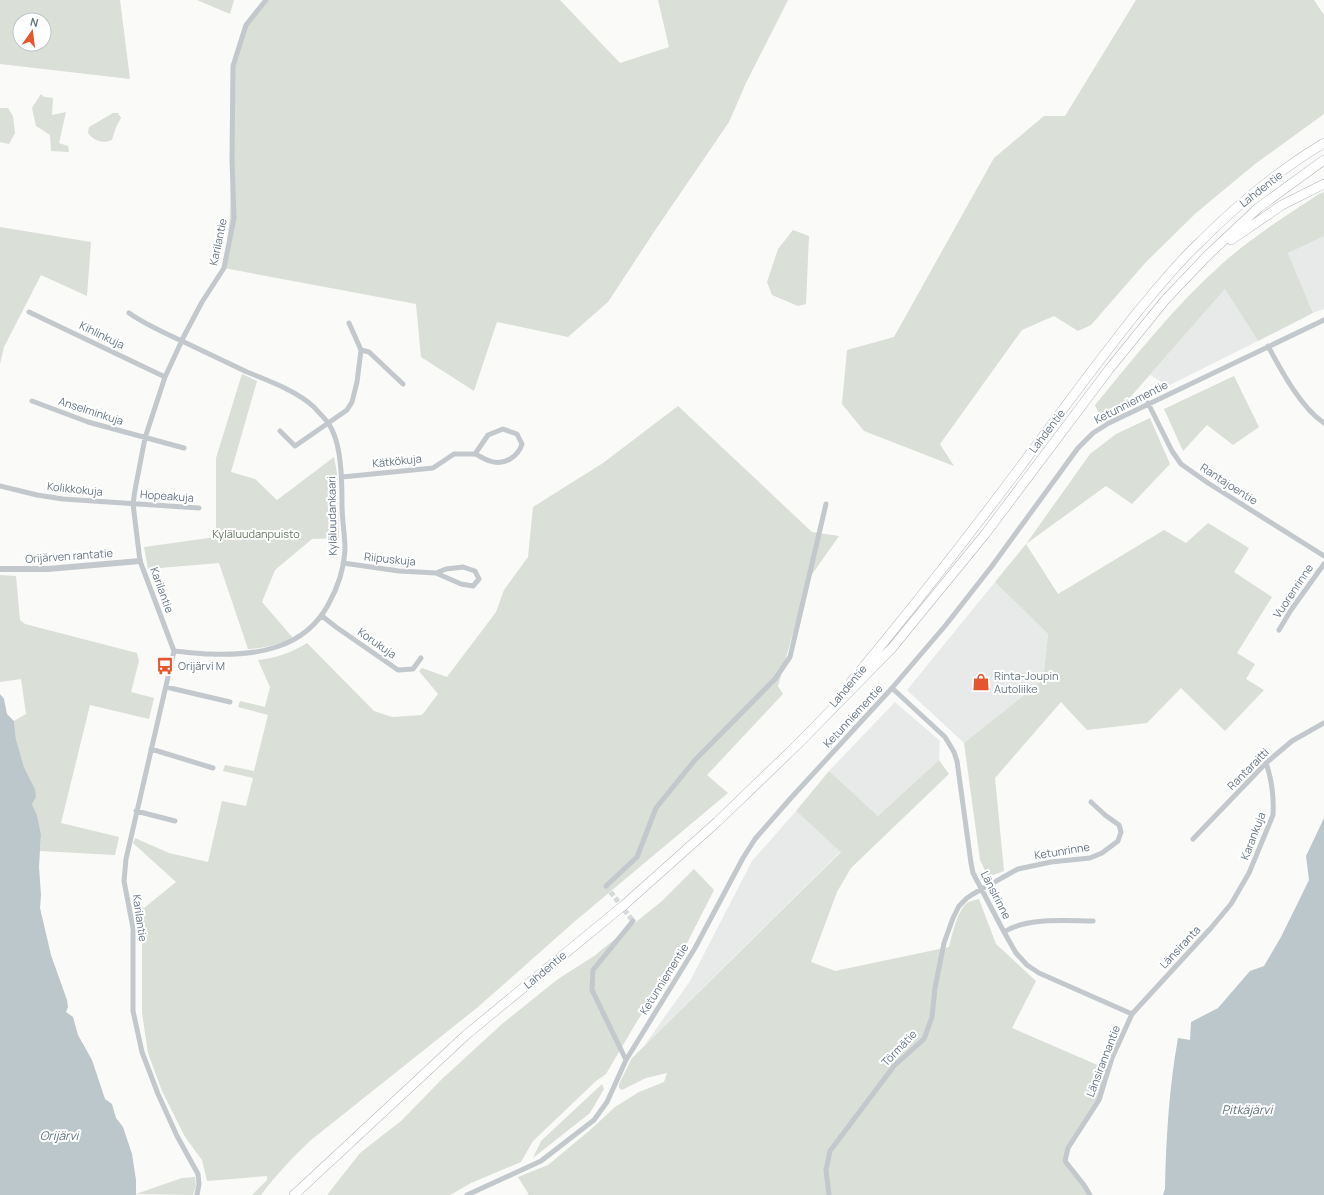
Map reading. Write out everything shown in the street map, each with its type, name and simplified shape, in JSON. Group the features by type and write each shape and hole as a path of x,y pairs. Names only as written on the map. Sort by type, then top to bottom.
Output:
{"highway":[{"path":"1306,153 1324,140"},
{"name":"Lahdentie","path":"796,745 888,637 1017,471 1099,361 1156,289 1198,243 1246,198 1306,153 1324,143"},
{"name":"Lahdentie","path":"294,1195 466,1035 624,905 717,822 796,745 892,648 986,534 1110,368 1166,299 1208,255 1258,208 1324,160"},
{"path":"1208,255 1282,205 1324,184"}],"street":[{"name":"Karilantie","path":"197,1195 199,1184 198,1174 177,1136 158,1094 142,1052 133,1011 133,928 124,881 126,859 174,651 140,561 133,504 134,490 145,438 165,377 202,302 224,268 234,218 232,160 233,66 246,25 266,0"},
{"name":"Kihlinkuja","path":"29,312 165,377"},
{"name":"Kyläluudankaari","path":"128,313 138,320 182,341 280,385 312,406 328,423 333,432 338,448 342,477 343,563 333,596 322,616 304,634 283,646 264,651 239,654 210,654 174,651"},
{"name":"Ketunniementie","path":"467,1195 541,1161 594,1120 607,1102 626,1060 695,948 743,858 755,839 892,688 945,626 992,566 1078,448 1093,433 1108,423 1324,320"},
{"path":"280,431 295,446 347,410 352,402 357,382 361,350 349,323"},
{"path":"1268,346 1285,378 1308,409 1324,423"},
{"path":"361,350 369,352 404,384"},
{"name":"Anselminkuja","path":"32,401 88,422 184,448"},
{"name":"Rantajoentie","path":"1148,403 1172,451 1181,464 1208,484 1324,556"},
{"name":"Kätkökuja","path":"342,477 433,468 454,454 475,454 491,462 505,462 514,457 520,451 522,444 517,434 504,429 488,435 475,454"},
{"name":"Kolikkokuja","path":"0,486 63,499 133,504"},
{"name":"Hopeakuja","path":"133,504 199,508"},
{"path":"606,886 637,858 656,808 695,760 775,679 790,657 826,504"},
{"name":"Orijärven rantatie","path":"0,569 48,569 140,561"},
{"name":"Riipuskuja","path":"343,563 399,571 436,573 460,584 473,586 479,579 475,571 463,567 446,569 436,573"},
{"name":"Vuorenrinne","path":"1279,630 1291,610 1324,564"},
{"name":"Korukuja","path":"322,616 398,670 413,669 421,658"},
{"path":"166,687 230,702"},
{"name":"Länsirinne","path":"892,688 945,737 954,752 957,761 973,873 1016,953 1027,965 1040,973 1132,1014"},
{"name":"Rantaraitti","path":"1193,839 1266,763 1292,741 1324,723"},
{"path":"151,749 213,768"},
{"name":"Karankuja","path":"1240,891 1249,874 1273,815 1274,806 1270,776 1266,763"},
{"name":"Ketunrinne","path":"982,889 1018,869 1031,865 1090,858 1102,853 1118,841 1121,832 1119,825 1091,802"},
{"path":"136,811 175,821"},
{"name":"Törmätie","path":"829,1195 826,1170 830,1151 894,1066 924,1039 932,1017 935,988 944,943 953,918 966,898 982,889"},
{"name":"Länsiranta","path":"1132,1014 1211,928 1240,891"},
{"path":"1004,932 1022,925 1044,922 1093,920"},
{"path":"626,1060 592,990 593,970 633,921"},
{"name":"Länsirannantie","path":"1090,1195 1065,1161 1068,1148 1099,1100 1112,1058 1132,1014"}],"shaded area":[{"path":"1324,235 1324,309 1313,313 1288,253"},
{"path":"1225,289 1258,341 1168,386 1150,375"},
{"path":"995,582 1048,634 1043,680 964,743 907,690"},
{"path":"895,702 940,741 939,760 878,816 829,771"},
{"path":"796,811 841,851 644,1046 690,981 752,861"}],"green space":[{"path":"0,0 120,0 130,79 0,64"},
{"path":"197,0 234,0 230,14"},
{"path":"266,0 560,0 620,63 669,47 658,0 788,0 746,83 729,122 608,302 568,337 497,322 474,391 421,357 416,304 224,268 230,217 233,66 246,25"},
{"path":"1136,0 1314,0 1324,15 1324,114 1255,164 1196,213 1146,262 1091,325 1078,331 1054,316 1022,330 940,444 954,466 864,431 842,404 847,350 894,337 994,158 1044,116 1065,116"},
{"path":"41,94 44,97 53,98 52,115 66,112 59,143 68,146 69,152 51,151 50,135 36,126 32,108"},
{"path":"0,108 8,108 13,116 15,133 9,144 0,142"},
{"path":"113,113 118,113 121,118 116,127 112,140 102,142 90,136 88,133 89,127"},
{"path":"1324,192 1324,236 1288,253 1313,313 1258,341 1225,289 1127,401 1101,418 1095,405 1156,331 1205,279 1258,235"},
{"path":"0,227 91,242 87,296 41,275 4,347 0,364"},
{"path":"793,230 809,236 806,304 798,306 772,295 767,282 778,249"},
{"name":"Kyläluudanpuisto","path":"242,374 257,381 231,472 255,479 277,500 334,457 337,473 339,538 312,539 275,570 262,602 293,638 271,646 248,649 219,563 148,569 144,547 216,537 216,458"},
{"path":"1234,376 1259,427 1233,445 1207,425 1183,451 1164,409"},
{"path":"678,406 812,532 839,536 808,580 778,686 783,694 707,775 728,793 574,922 478,1007 311,1140 285,1166 261,1195 252,1195 267,1180 267,1176 207,1181 202,1160 185,1137 162,1091 148,1053 142,1013 142,932 135,899 144,908 176,882 133,843 135,838 169,853 208,862 222,801 246,806 253,778 223,771 225,765 254,771 268,715 238,707 240,701 265,707 270,687 258,660 271,658 295,650 307,643 374,711 392,717 422,715 438,694 419,671 422,668 447,677 496,612 504,590 528,557 533,507 603,463"},
{"path":"1150,418 1170,464 1132,504 1106,486 1026,544 1090,454 1116,434"},
{"path":"1208,523 1249,548 1234,572 1272,597 1237,653 1255,664 1246,679 1264,690 1225,731 1181,688 1147,723 1087,730 1061,702 995,778 1004,871 988,877 980,860 964,743 1043,680 1048,634 995,582 1026,544 1058,594 1164,530 1186,543"},
{"path":"0,575 16,576 20,620 25,624 137,653 139,661 131,692 154,698 149,719 90,705 61,823 119,837 115,855 40,851 41,834 37,815 32,804 35,789 24,767 16,739 14,721 26,714 21,679 0,682"},
{"path":"939,760 949,774 851,868 837,892 811,962 835,971 949,947 955,924 963,907 968,902 979,899 996,944 1036,981 1012,1028 1109,1070 1101,1095 1068,1148 1065,1161 1090,1195 529,1195 518,1177 548,1165 615,1107 639,1092 664,1082 667,1073 646,1078 622,1090 619,1088 619,1084 632,1058 841,852 796,811 829,771 878,816"},
{"path":"694,869 714,890 681,955 636,1023 606,1074 596,1081 533,1141 521,1162 471,1183 450,1195 327,1195 360,1153 401,1121 442,1079 502,1024 558,979 594,956 662,901"},
{"path":"602,1084 604,1089 590,1113 533,1158 541,1141"},
{"path":"195,1177 196,1186 193,1195 136,1194 182,1178"}],"water":[{"name":"Orijärvi","path":"0,694 4,699 7,714 14,721 16,739 24,767 35,789 36,797 32,804 37,815 41,834 39,867 41,895 40,908 51,955 67,1000 68,1007 66,1012 73,1017 78,1035 92,1060 105,1099 112,1104 116,1118 123,1127 132,1154 136,1180 136,1195 0,1195"},
{"name":"Pitkäjärvi","path":"1324,818 1324,1195 1163,1195 1165,1189 1170,1095 1178,1038 1190,1040 1191,1022 1218,1008 1250,971 1264,966 1281,937 1309,880 1306,856"}],"tunnel":[{"path":"606,886 633,921"}],"place":[{"name":"Orijärvi M","path":"165,666"},
{"name":"Rinta-Joupin Autoliike","path":"981,682"}]}
